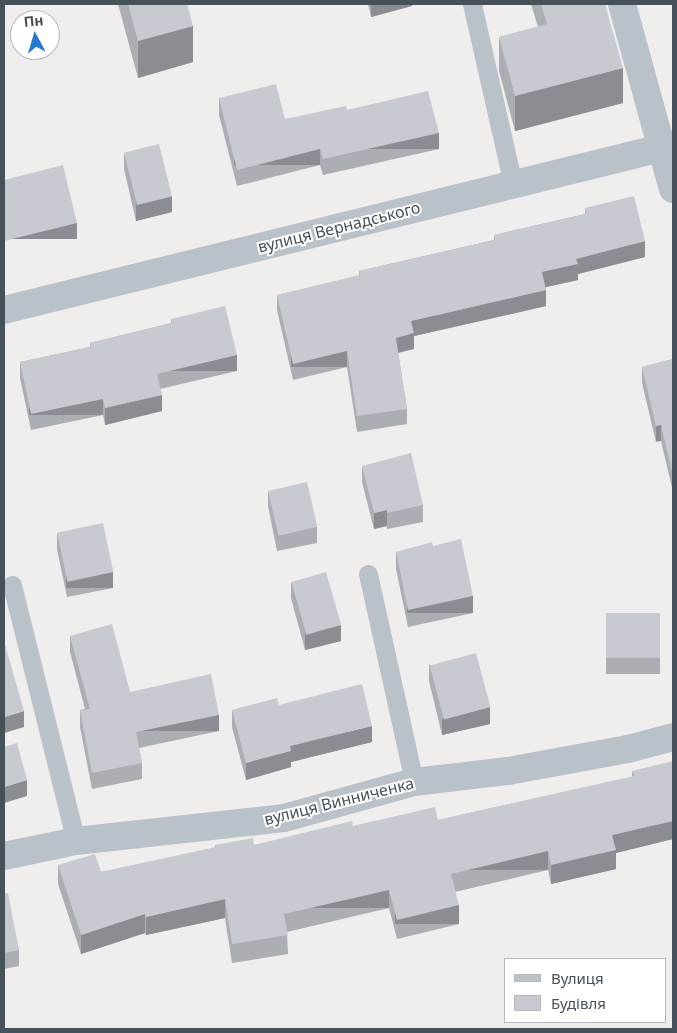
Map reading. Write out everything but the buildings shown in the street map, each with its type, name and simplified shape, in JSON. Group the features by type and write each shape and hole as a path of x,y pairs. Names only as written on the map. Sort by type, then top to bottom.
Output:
{"street":[{"path":"622,4 668,146 673,189"},
{"name":"вулиця Вернадського","path":"4,310 668,146"},
{"name":"вулиця Винниченка","path":"4,856 76,842 284,818 414,782 508,771 628,749 673,737"}],"lane":[{"path":"472,4 513,184"},
{"path":"368,574 414,782"},
{"path":"12,585 76,842"}]}
